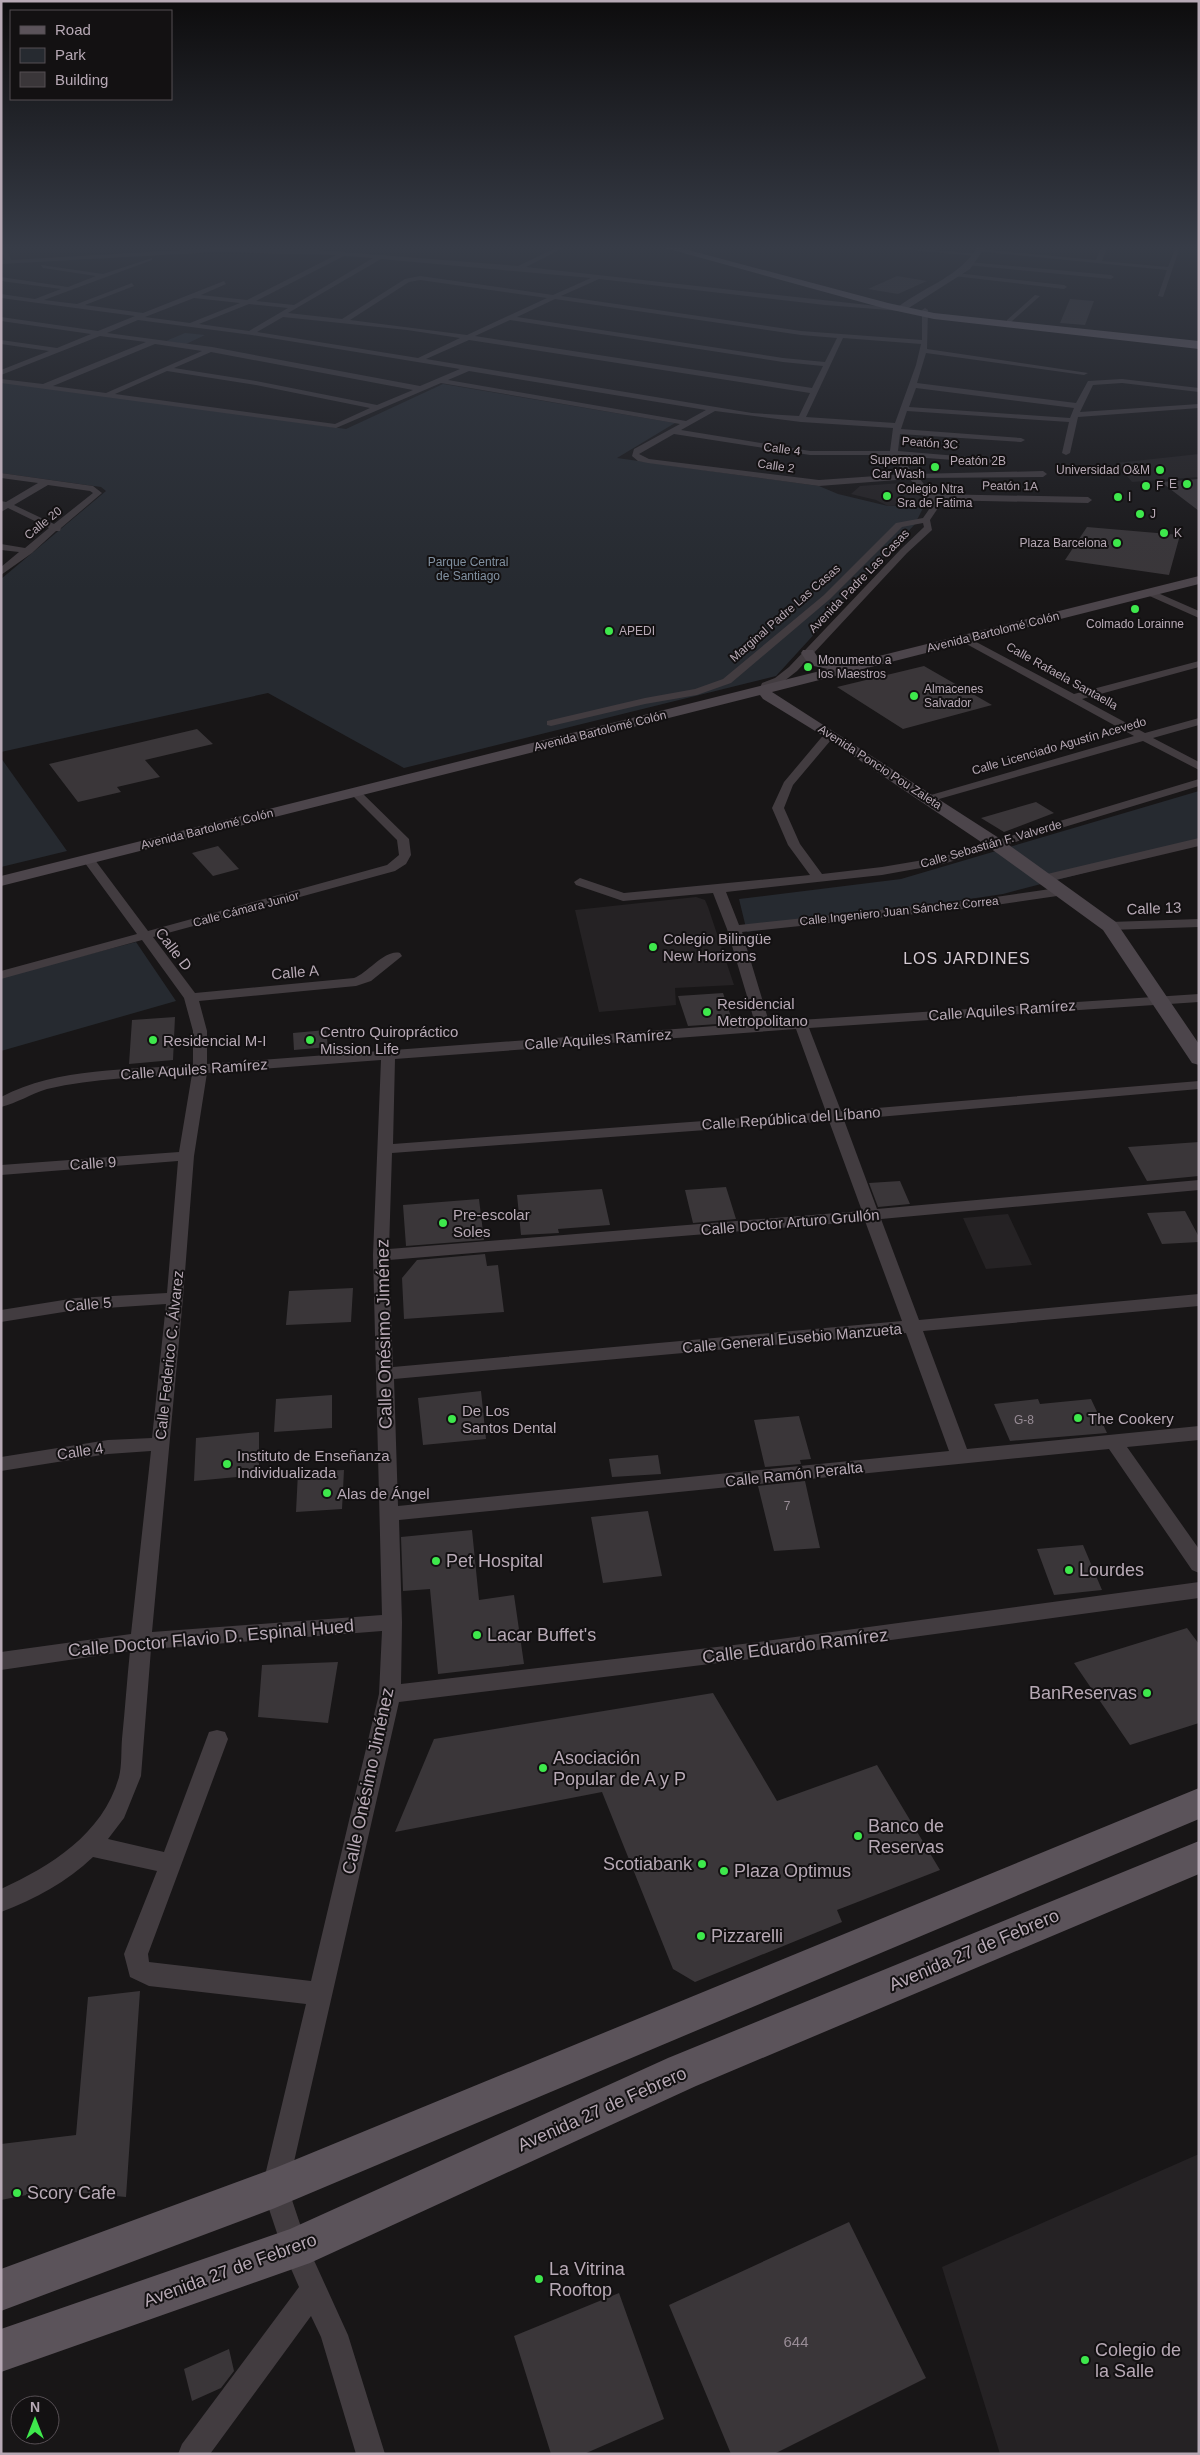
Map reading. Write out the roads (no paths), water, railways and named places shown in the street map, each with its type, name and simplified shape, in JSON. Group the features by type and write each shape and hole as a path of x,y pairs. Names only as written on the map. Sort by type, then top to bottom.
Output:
{"main road":[{"name":"Avenida Bartolomé Colón","path":"1,881 1199,580"},
{"path":"808,653 814,662 850,668"},
{"name":"Avenida Poncio Pou Zaleta","path":"764,690 768,696 830,734 1064,890 1110,926 1199,1059"},
{"path":"1,2290 275,2188 1199,1803"},
{"name":"Avenida 27 de Febrero","path":"1,2351 295,2248 682,2072 1199,1857"}],"street":[{"path":"2,375 33,361"},
{"path":"45,387 107,361"},
{"path":"107,395 186,361"},
{"path":"268,361 422,389"},
{"path":"423,361 713,409 801,420 1021,440"},
{"path":"619,361 814,391"},
{"path":"797,361 828,364"},
{"path":"801,420 830,361"},
{"path":"921,361 893,442 897,460 931,497"},
{"path":"994,361 1084,373"},
{"path":"1,362 23,365"},
{"path":"2,375 45,387 336,426 469,368"},
{"path":"166,369 256,383 380,408"},
{"path":"2,375 23,374"},
{"path":"43,377 62,379"},
{"path":"441,381 686,423"},
{"path":"1066,454 1074,418 1089,386 1098,381 1122,381 1199,390"},
{"path":"912,385 1080,406"},
{"path":"904,409 1074,418 1199,406"},
{"path":"672,432 713,409"},
{"name":"Calle 4","path":"672,432 788,451 894,453"},
{"name":"Calle 2","path":"672,432 637,451 637,457 648,461 807,483 830,483 912,475"},
{"name":"Peatón 3C","path":"894,453 993,461"},
{"name":"Peatón 2B","path":"912,475 1043,474"},
{"path":"1,475 46,482"},
{"path":"3,506 46,482"},
{"name":"Calle 20","path":"1,572 57,529 97,495 98,492 46,482"},
{"name":"Peatón 1A","path":"931,497 1088,500"},
{"name":"Avenida Padre Las Casas","path":"764,690 766,685 787,675 929,528 926,520 934,508 931,497"},
{"path":"3,506 57,529"},
{"name":"Marginal Padre Las Casas","path":"648,701 711,690 727,681 817,605 899,525 926,520"},
{"path":"1,547 29,551"},
{"path":"1148,592 1199,616"},
{"path":"817,605 848,611"},
{"name":"Calle Rafaela Santaella","path":"965,639 1199,767"},
{"path":"1072,698 1199,664"},
{"path":"678,697 706,704"},
{"path":"551,723 648,701"},
{"name":"Calle Licenciado Agustín Acevedo","path":"928,799 1199,721"},
{"path":"819,878 794,844 778,808 788,784 830,734"},
{"name":"Calle Sebastián F. Valverde","path":"580,882 623,897 718,889 882,871 943,860 1199,782"},
{"name":"Calle Cámara Junior","path":"1,975 391,868 402,861 406,849 403,839 355,792"},
{"path":"1046,878 1199,842"},
{"name":"Calle D","path":"88,859 191,998 200,1031 200,1070"},
{"path":"718,889 734,929 764,1027"},
{"name":"Calle Ingeniero Juan Sánchez Correa","path":"734,929 982,903 1064,890"},
{"name":"Calle 13","path":"1110,926 1199,923"},
{"name":"Calle A","path":"191,998 356,982 366,978 395,956"},
{"name":"Calle Aquiles Ramírez","path":"1,1103 13,1096 77,1079 801,1024 1160,999 1199,998"},
{"path":"801,1024 911,1328 961,1458"},
{"name":"Calle Onésimo Jiménez","path":"275,2188 390,1694 392,1622 381,1255 383,1149 388,1054"},
{"name":"Calle Federico C. Álvarez","path":"89,1846 116,1812 130,1776 141,1640 175,1298 186,1156 200,1070"},
{"name":"Calle República del Líbano","path":"383,1149 833,1116 1199,1085"},
{"name":"Calle 9","path":"1,1170 186,1156"},
{"name":"Calle Doctor Arturo Grullón","path":"381,1255 870,1215 1199,1185"},
{"name":"Calle 5","path":"1,1316 76,1304 175,1298"},
{"name":"Calle General Eusebio Manzueta","path":"385,1374 911,1328 1199,1300"},
{"name":"Calle Ramón Peralta","path":"389,1514 1199,1433"},
{"path":"1114,1442 1199,1565"},
{"name":"Calle 4","path":"1,1464 99,1448 160,1444"},
{"name":"Calle Eduardo Ramírez","path":"390,1694 751,1651 1199,1590"},
{"name":"Calle Doctor Flavio D. Espinal Hued","path":"1,1661 141,1640 392,1622"},
{"path":"216,1740 136,1954 138,1969 149,1974 320,1994"},
{"path":"1,1901 46,1880 69,1865 89,1846 171,1864"},
{"path":"275,2188 295,2248 334,2335 371,2454"},
{"path":"192,2454 287,2328 313,2290"}],"place":[{"name":"Superman Car Wash","path":"935,467"},
{"name":"Universidad O&M","path":"1160,470"},
{"name":"E","path":"1187,484"},
{"name":"F","path":"1146,486"},
{"name":"Colegio Ntra Sra de Fatima","path":"887,496"},
{"name":"I","path":"1118,497"},
{"name":"J","path":"1140,514"},
{"name":"K","path":"1164,533"},
{"name":"Plaza Barcelona","path":"1117,543"},
{"name":"Colmado Lorainne","path":"1135,609"},
{"name":"APEDI","path":"609,631"},
{"name":"Monumento a los Maestros","path":"808,667"},
{"name":"Almacenes Salvador","path":"914,696"},
{"name":"Colegio Bilingüe New Horizons","path":"653,947"},
{"name":"Residencial Metropolitano","path":"707,1012"},
{"name":"Residencial M-I","path":"153,1040"},
{"name":"Centro Quiropráctico Mission Life","path":"310,1040"},
{"name":"Pre-escolar Soles","path":"443,1223"},
{"name":"The Cookery","path":"1078,1418"},
{"name":"De Los Santos Dental","path":"452,1419"},
{"name":"Instituto de Enseñanza Individualizada","path":"227,1464"},
{"name":"Alas de Ángel","path":"327,1493"},
{"name":"Pet Hospital","path":"436,1561"},
{"name":"Lourdes","path":"1069,1570"},
{"name":"Lacar Buffet's","path":"477,1635"},
{"name":"BanReservas","path":"1147,1693"},
{"name":"Asociación Popular de A y P","path":"543,1768"},
{"name":"Banco de Reservas","path":"858,1836"},
{"name":"Scotiabank","path":"702,1864"},
{"name":"Plaza Optimus","path":"724,1871"},
{"name":"Pizzarelli","path":"701,1936"},
{"name":"Scory Cafe","path":"17,2193"},
{"name":"La Vitrina Rooftop","path":"539,2279"},
{"name":"Colegio de la Salle","path":"1085,2360"}],"district":[{"name":"LOS JARDINES","path":"967,958"}],"park label":[{"name":"Parque Central de Santiago","path":"468,569"}]}
